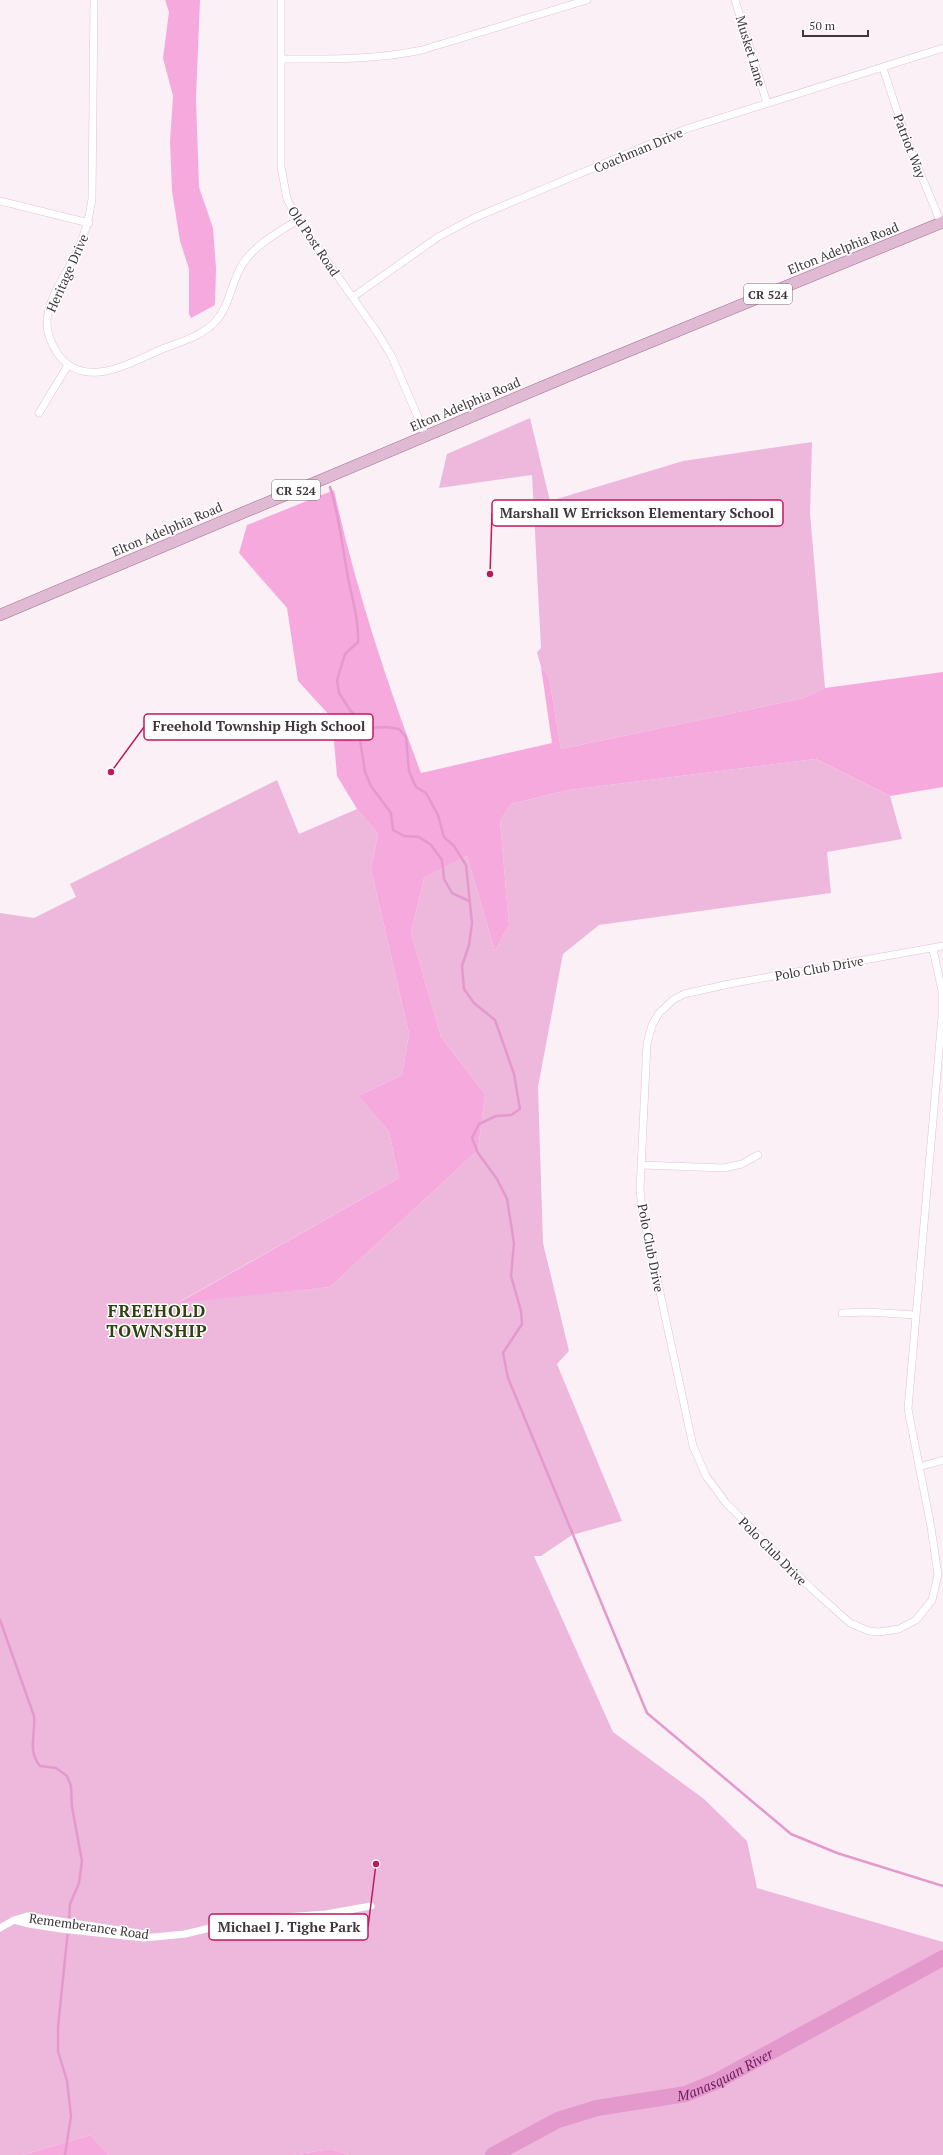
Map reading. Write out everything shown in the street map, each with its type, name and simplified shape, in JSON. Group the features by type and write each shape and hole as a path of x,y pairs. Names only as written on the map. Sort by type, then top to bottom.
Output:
{"main road":[{"name":"Elton Adelphia Road","path":"0,615 426,436 942,223"}],"street":[{"name":"Heritage Drive","path":"68,365 50,340 47,323 48,312 89,223 92,200 94,0"},
{"name":"Old Post Road","path":"281,0 281,176 287,199 298,220 353,297 392,357 426,436"},
{"path":"281,59 357,59 398,55 422,50 588,0"},
{"name":"Musket Lane","path":"735,0 767,103"},
{"name":"Coachman Drive","path":"353,297 438,237 474,218 686,129 943,48"},
{"name":"Patriot Way","path":"883,68 907,141 942,223"},
{"path":"0,201 89,223"},
{"path":"40,413 68,365 77,370 91,373 109,371 202,332 215,322 224,311 238,272 247,257 256,248 298,220"},
{"name":"Polo Club Drive","path":"933,949 942,991 942,1016 908,1409 938,1565 936,1589 925,1612 907,1626 890,1631 879,1632 860,1628 843,1618 812,1590 726,1503 706,1476 698,1461 689,1428 642,1209 640,1190 641,1165 649,1036 659,1013 673,1000 690,992 943,946"},
{"path":"641,1165 724,1168 742,1164 758,1155"},
{"path":"842,1313 868,1312 915,1315"},
{"path":"919,1467 943,1460"},
{"name":"Rememberance Road","path":"14,1920 61,1929 126,1937 165,1936 185,1934 243,1920 326,1914 371,1906"},
{"name":"Rememberance Road","path":"0,1928 14,1920 27,1916 165,1936"}],"shaded area":[{"path":"165,0 200,0 196,99 199,187 213,228 216,268 215,305 191,318 189,314 189,269 180,241 172,191 170,142 173,96 163,58 169,12"},
{"path":"530,418 550,501 683,461 812,442 810,513 825,688 804,698 561,749 549,677 541,667 537,652 541,648 532,475 439,488 447,454"},
{"path":"334,490 342,526 372,633 421,773 552,743 541,667 549,677 561,749 804,698 825,688 943,672 943,787 890,796 816,759 569,790 511,804 500,821 509,925 495,951 467,856 424,878 411,933 441,1037 485,1094 478,1150 330,1287 178,1303 399,1178 389,1132 358,1096 402,1075 409,1034 371,869 378,834 357,809 337,776 332,718 298,681 287,608 239,553 247,525"},
{"path":"816,759 890,796 902,839 827,852 831,893 599,925 563,954 538,1087 543,1243 569,1351 557,1364 622,1521 572,1535 541,1556 534,1556 613,1732 704,1799 747,1841 757,1888 943,1942 943,2155 349,2155 331,2149 292,2155 108,2155 91,2135 23,2155 0,2155 0,913 34,918 76,897 70,884 277,780 299,834 357,809 378,834 371,869 409,1034 402,1075 358,1096 389,1132 399,1178 179,1302 330,1287 478,1150 485,1094 441,1037 411,933 424,878 467,856 495,951 509,925 500,821 511,804 569,790"},
{"path":"91,2135 108,2155 23,2155"},
{"path":"331,2149 349,2155 292,2155"}],"waterway":[{"path":"330,487 338,519 358,633 358,642 345,654 337,680 339,693 350,710 368,728"},
{"path":"469,901 452,893 444,879 442,860 431,845 419,837 404,836 393,830 391,813 371,786 365,772 360,740 368,728 387,727 399,729 406,737 409,771 416,787 426,793 438,815 444,837 454,846 466,865 472,923 469,945 462,966 464,989 474,1003 495,1020 514,1074 520,1109 511,1115 496,1116 479,1124 472,1138 478,1153 497,1179 507,1199 514,1243 511,1276 521,1311 522,1324 503,1353 508,1378 647,1713 791,1834 837,1853 943,1886"},
{"path":"0,1620 34,1716 33,1748 36,1760 40,1766 56,1768 67,1776 71,1786 72,1807 82,1861 79,1883 70,1904 69,1921"},
{"path":"65,2155 71,2116 67,2081 58,2051 58,2027 68,1930"},
{"name":"Manasquan River","path":"493,2155 558,2120 597,2108 686,2094 717,2081 943,1958"}],"place":[{"name":"Marshall W Errickson Elementary School","path":"490,574"},
{"name":"Freehold Township High School","path":"111,772"},
{"name":"Michael J. Tighe Park","path":"376,1864"}],"district":[{"name":"FREEHOLD TOWNSHIP","path":"157,1320"}]}
